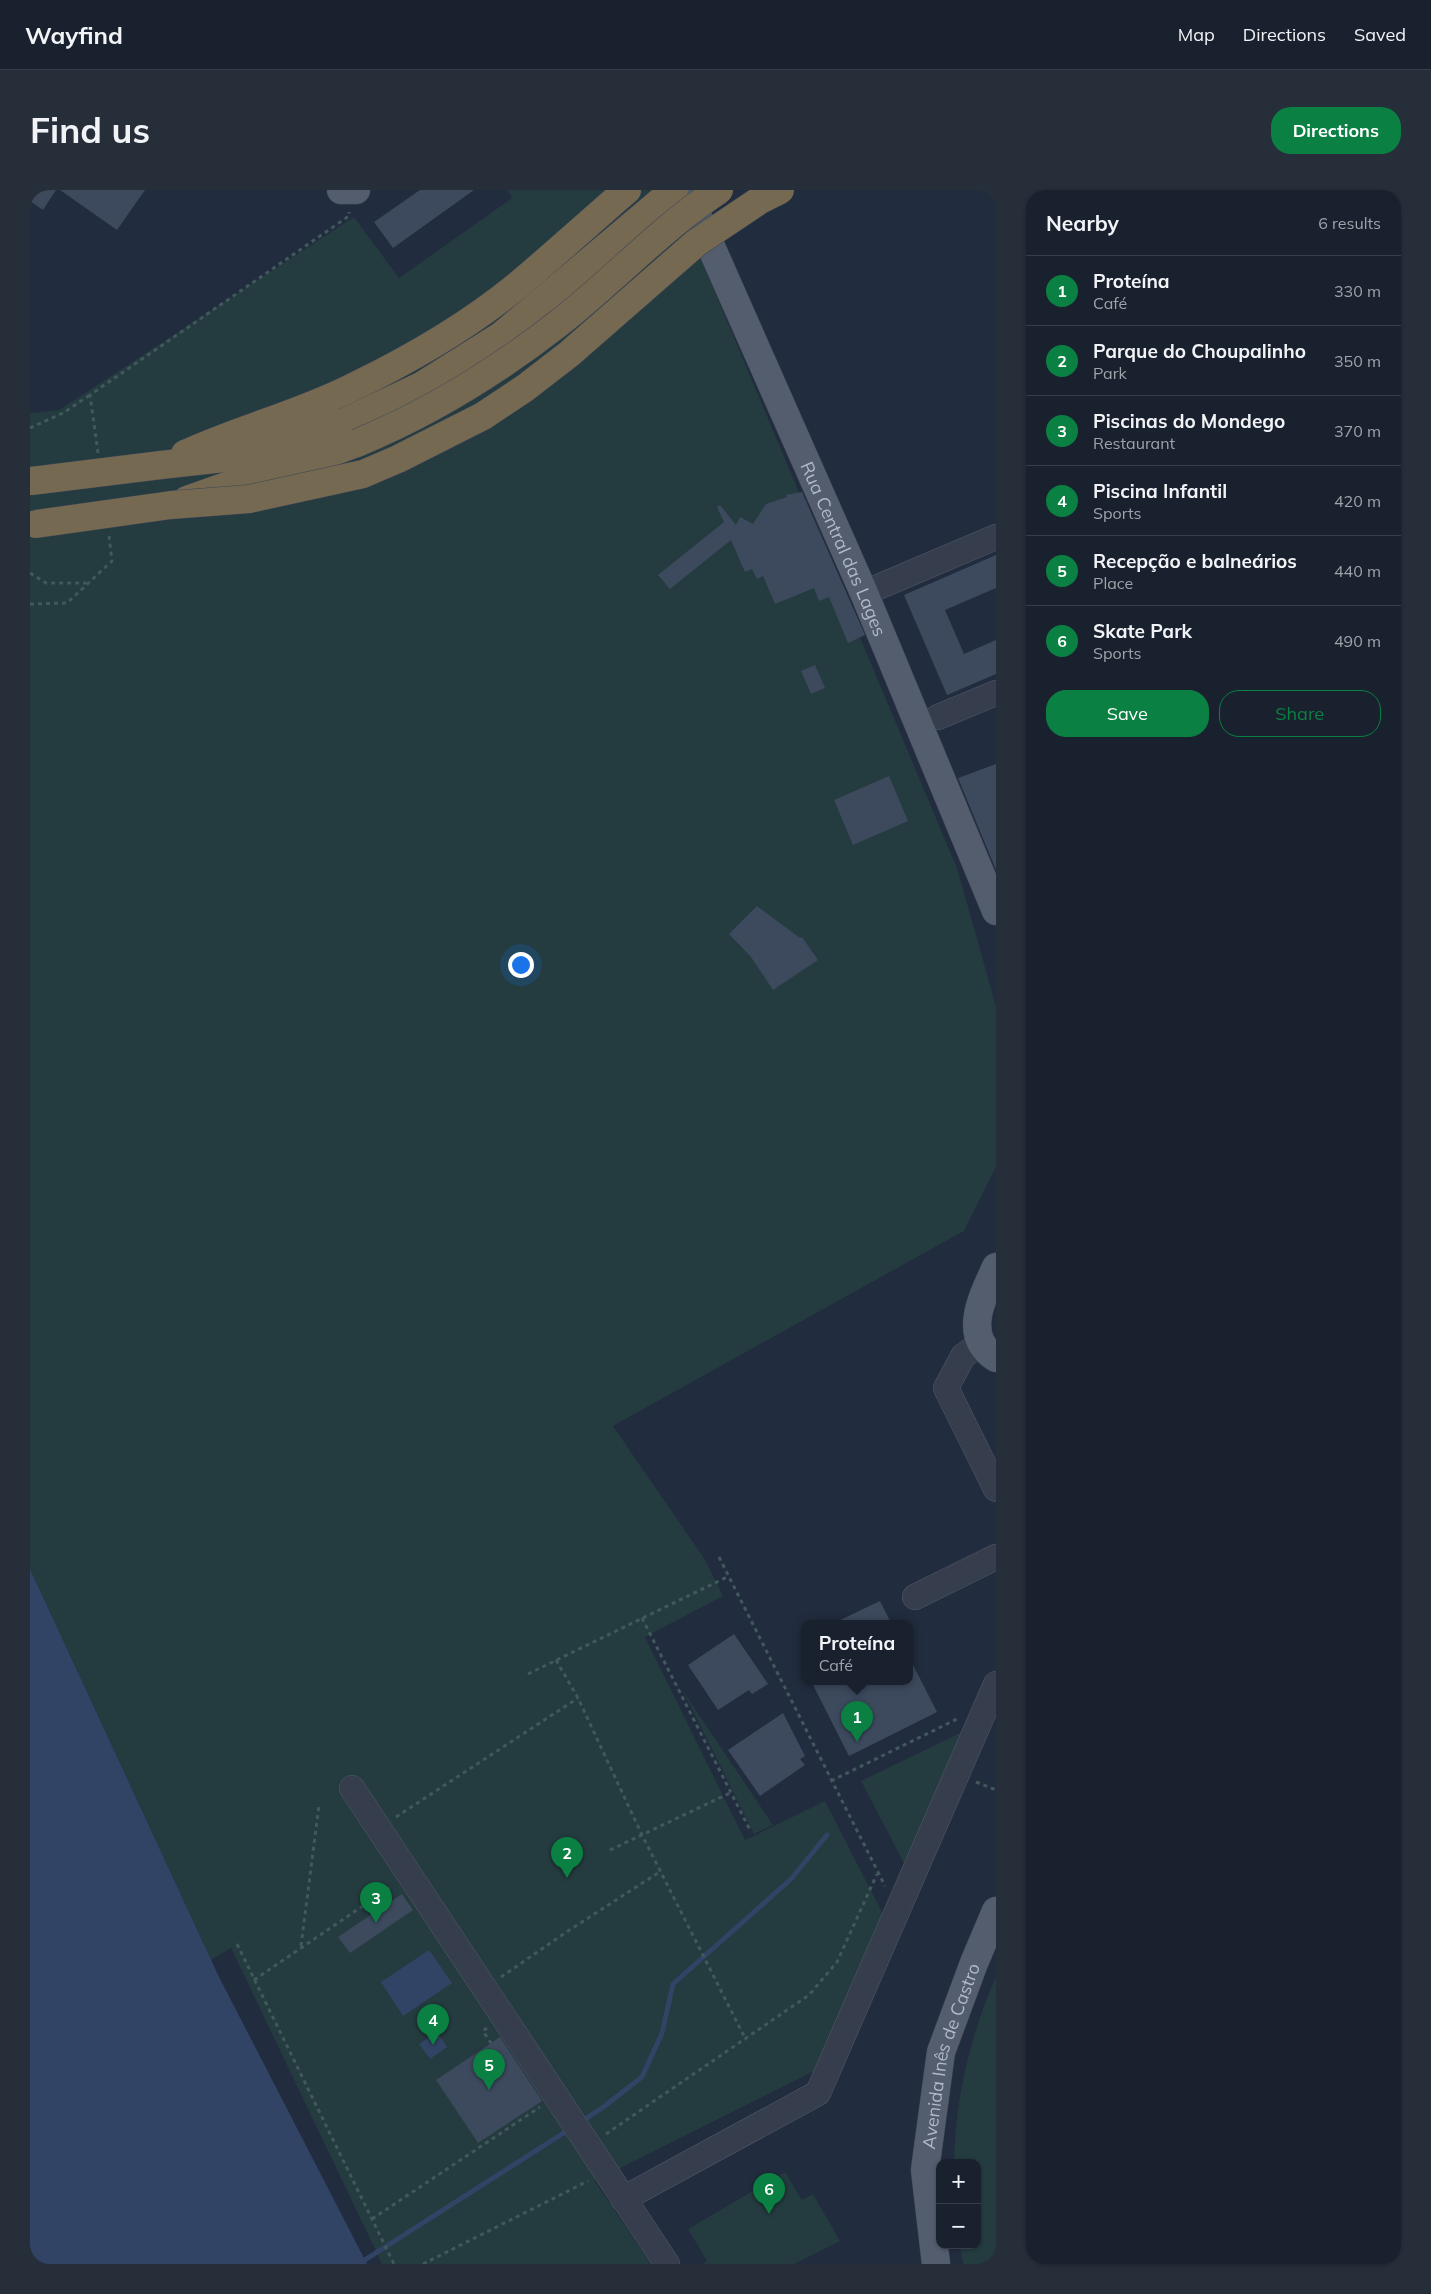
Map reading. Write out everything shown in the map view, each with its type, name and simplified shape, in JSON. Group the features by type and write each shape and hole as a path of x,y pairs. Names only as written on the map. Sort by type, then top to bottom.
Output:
{"highway":[{"path":"161,465 222,437 300,411 349,389 409,358 465,323 517,285 627,190"},
{"path":"31,481 224,458 275,445 347,421 421,386 502,335 674,190"},
{"path":"171,505 235,482 290,468 357,443 435,408 513,357 559,323 670,227 719,190"},
{"path":"33,524 171,505 249,499 363,474 441,438 483,416 569,354 696,243 760,200 780,190"}],"main road":[{"name":"Rua Central das Lages","path":"686,190 864,594 996,911"},
{"path":"988,1351 977,1328 978,1312 996,1267"},
{"name":"Avenida Inês de Castro","path":"936,2264 925,2170 941,2052 974,1962 996,1911"}],"street":[{"path":"864,594 996,537"},
{"path":"938,717 996,692"},
{"path":"988,1351 962,1356 946,1388 996,1490"},
{"path":"915,1597 996,1557"},
{"path":"622,2199 818,2093 900,1910 992,1694"},
{"path":"352,1788 622,2199 667,2264"}],"path":[{"path":"30,428 63,413 90,395 348,216 349,190"},
{"path":"90,395 98,454"},
{"path":"30,604 67,603 88,584 112,561 108,532"},
{"path":"30,573 46,583 88,584"},
{"path":"719,1557 877,1874 900,1910"},
{"path":"528,1674 729,1576"},
{"path":"642,1618 751,1832"},
{"path":"556,1660 578,1698 642,1835 746,2040"},
{"path":"831,1781 992,1694"},
{"path":"378,1829 578,1698"},
{"path":"610,1850 730,1793"},
{"path":"301,1947 319,1805"},
{"path":"484,1989 568,1931 661,1871"},
{"path":"588,2147 809,1995 837,1962 877,1874"},
{"path":"254,1980 409,1875"},
{"path":"237,1944 394,2264"},
{"path":"372,2219 555,2097"},
{"path":"423,2264 605,2172"}],"green space":[{"path":"507,190 672,190 957,868 996,1006 996,1167 964,1231 613,1426 706,1561 723,1596 645,1637 745,1840 825,1801 884,1916 816,2070 595,2181 651,2264 382,2264 231,1948 211,1960 30,1569 30,413 59,410 354,217 399,278 512,198"},
{"path":"683,1691 773,1825 754,1834"},
{"path":"964,1731 907,1869 861,1781"},
{"path":"996,1977 996,2264 963,2264 961,2249 981,2249 981,2159 954,2159 957,2115 972,2044"},
{"path":"785,2172 802,2200 813,2194 840,2241 794,2264 702,2264 707,2261 688,2229"}],"water":[{"path":"30,1569 219,1977 367,2264 30,2264"},
{"path":"429,1950 452,1983 403,2016 381,1982"},
{"path":"437,2032 447,2047 430,2059 419,2044"}],"building":[{"path":"30,190 56,190 43,210 30,201"},
{"path":"60,190 145,190 117,230"},
{"path":"420,190 474,190 393,248 374,222"},
{"path":"802,492 865,635 848,643 829,597 819,601 814,588 775,604 763,576 757,579 752,569 745,572 731,540 670,589 658,575 724,522 717,507 720,505 736,525 740,517 753,524 766,504 787,497 786,495"},
{"path":"996,555 996,588 945,610 964,654 996,640 996,674 947,695 904,595"},
{"path":"815,665 825,688 811,694 801,671"},
{"path":"996,764 996,870 958,778"},
{"path":"889,776 908,821 853,845 834,800"},
{"path":"757,906 800,938 802,937 818,960 773,990 751,957 729,934"},
{"path":"880,1601 890,1620 840,1620"},
{"path":"734,1634 768,1684 752,1694 749,1690 718,1710 688,1665"},
{"path":"913,1665 937,1712 849,1756 813,1685 913,1685"},
{"path":"783,1713 805,1756 800,1759 805,1765 760,1796 728,1750"},
{"path":"402,1894 413,1910 350,1953 338,1937"},
{"path":"500,2037 542,2101 478,2143 436,2080"}],"waterway":[{"path":"581,2122 642,2077 662,2033 673,1984 791,1879 827,1835"},
{"path":"360,2263 570,2129"}],"place":[{"name":"Proteína","path":"857,1742"},
{"name":"Parque do Choupalinho","path":"567,1878"},
{"name":"Piscinas do Mondego","path":"376,1923"},
{"name":"Piscina Infantil","path":"433,2045"},
{"name":"Recepção e balneários","path":"489,2090"},
{"name":"Skate Park","path":"769,2214"}]}
